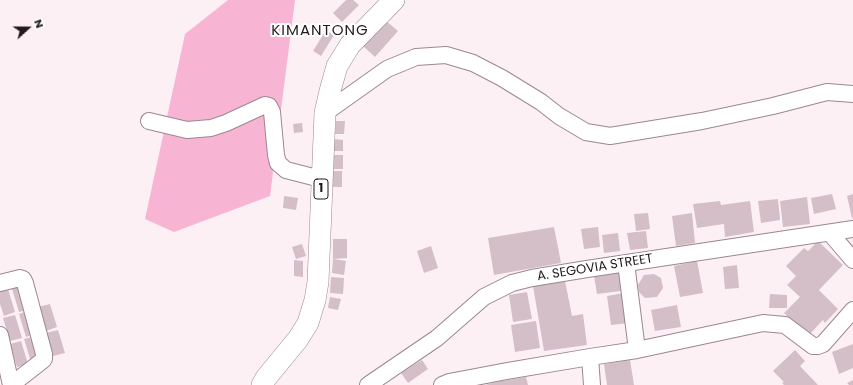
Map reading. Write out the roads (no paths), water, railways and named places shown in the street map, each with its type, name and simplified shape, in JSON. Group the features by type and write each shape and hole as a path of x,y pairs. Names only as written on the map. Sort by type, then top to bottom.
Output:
{"main road":[{"name":"1","path":"262,385 298,339 308,323 314,300 318,282 321,179 325,113 337,66 350,45 394,0"}],"street":[{"path":"325,113 387,69 416,57 446,55 474,63 502,78 586,132 610,136 702,121 773,106 827,92 853,94"},
{"path":"149,121 187,130 211,128 226,123 265,105 270,106 278,163 286,170 321,179"},
{"name":"A. SEGOVIA STREET","path":"368,385 437,338 484,297 512,283 532,278 626,263 853,229"},
{"path":"830,233 853,260"},
{"path":"626,263 636,350"},
{"path":"0,283 20,278 25,282 44,354 44,359 42,362 11,385 0,335"},
{"path":"442,385 449,382 636,350 763,323 785,325 813,346 818,346 823,344 853,310"},
{"path":"590,357 592,385"}],"district":[{"name":"KIMANTONG","path":"320,31"}]}
